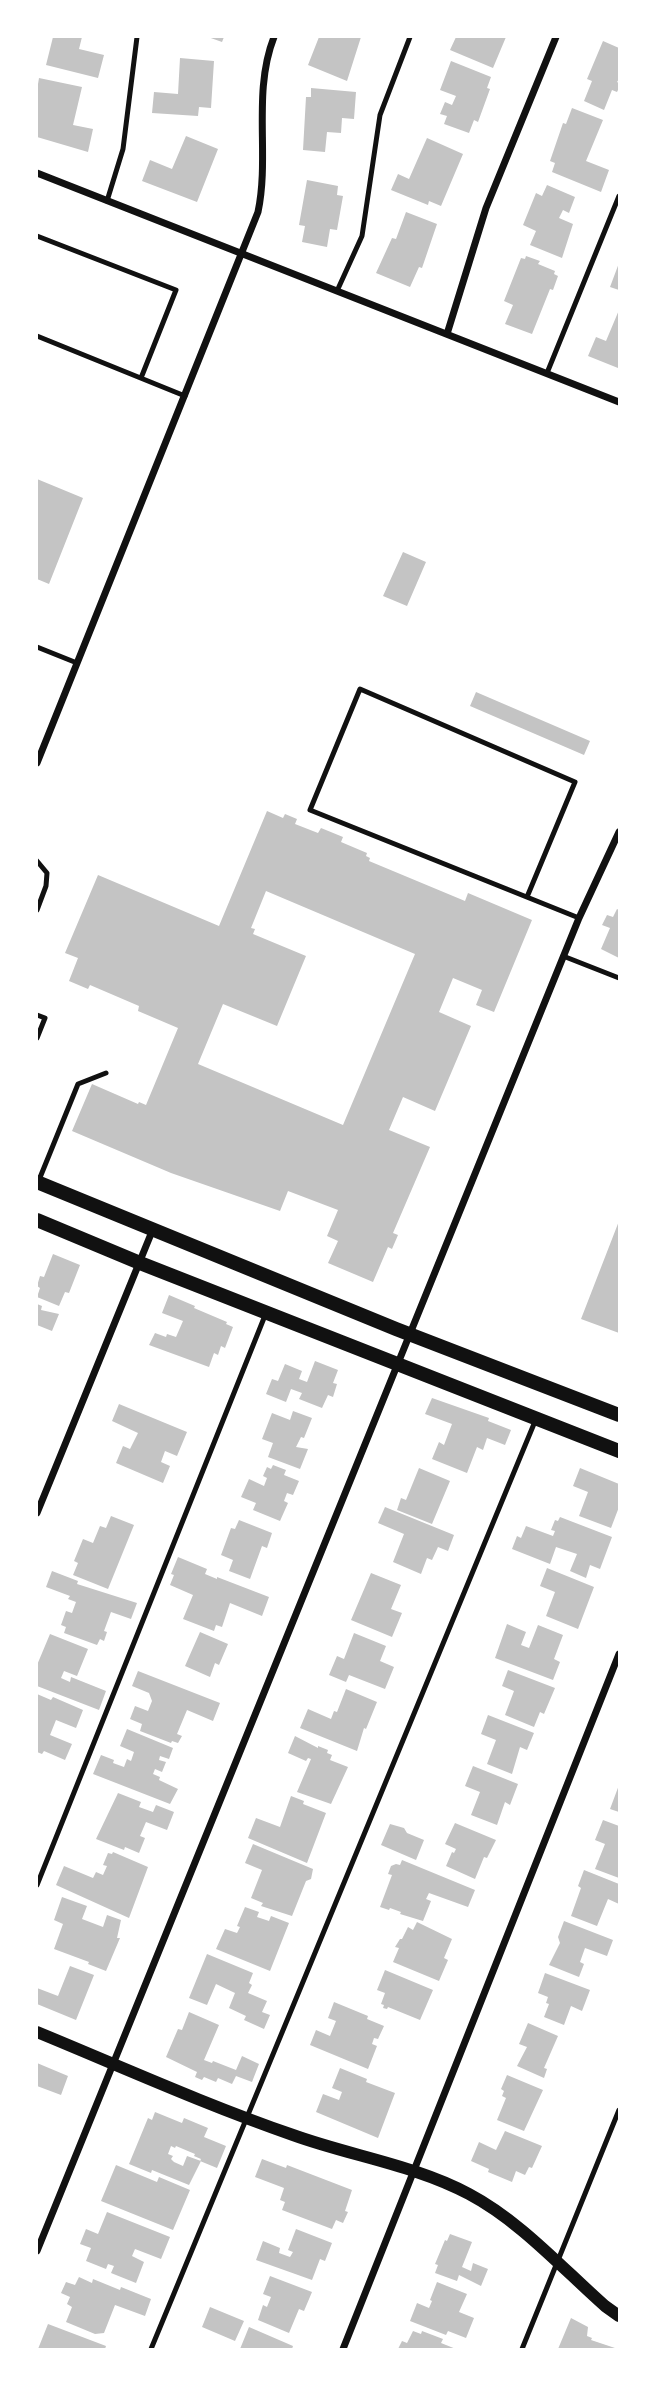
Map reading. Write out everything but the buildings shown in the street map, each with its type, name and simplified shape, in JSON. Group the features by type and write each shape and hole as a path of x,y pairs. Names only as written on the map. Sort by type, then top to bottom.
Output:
{"main road":[{"path":"37,1182 411,1335 619,1415"},
{"path":"37,1220 619,1451"}],"street":[{"path":"37,763 258,212 262,190 263,93 267,55 274,37"},
{"path":"447,334 486,208 556,37"},
{"path":"37,173 619,402"},
{"path":"37,2251 563,956 617,842 619,832"},
{"path":"37,1513 153,1229"},
{"path":"343,2349 619,1654"},
{"path":"37,2032 245,2117 342,2152 414,2171 469,2194 491,2207 619,2316"}],"lane":[{"path":"107,201 123,149 137,37"},
{"path":"337,291 362,236 380,115 410,37"},
{"path":"547,373 619,196"},
{"path":"37,236 176,290 141,378"},
{"path":"37,336 185,396"},
{"path":"37,647 77,663"},
{"path":"527,897 575,782 360,689 310,810 579,918"},
{"path":"37,862 47,873 46,886 37,910"},
{"path":"563,956 619,978"},
{"path":"37,1015 45,1018 37,1038"},
{"path":"37,1182 78,1084 106,1073"},
{"path":"37,1885 266,1313"},
{"path":"151,2349 536,1419"},
{"path":"522,2349 619,2110"}]}
